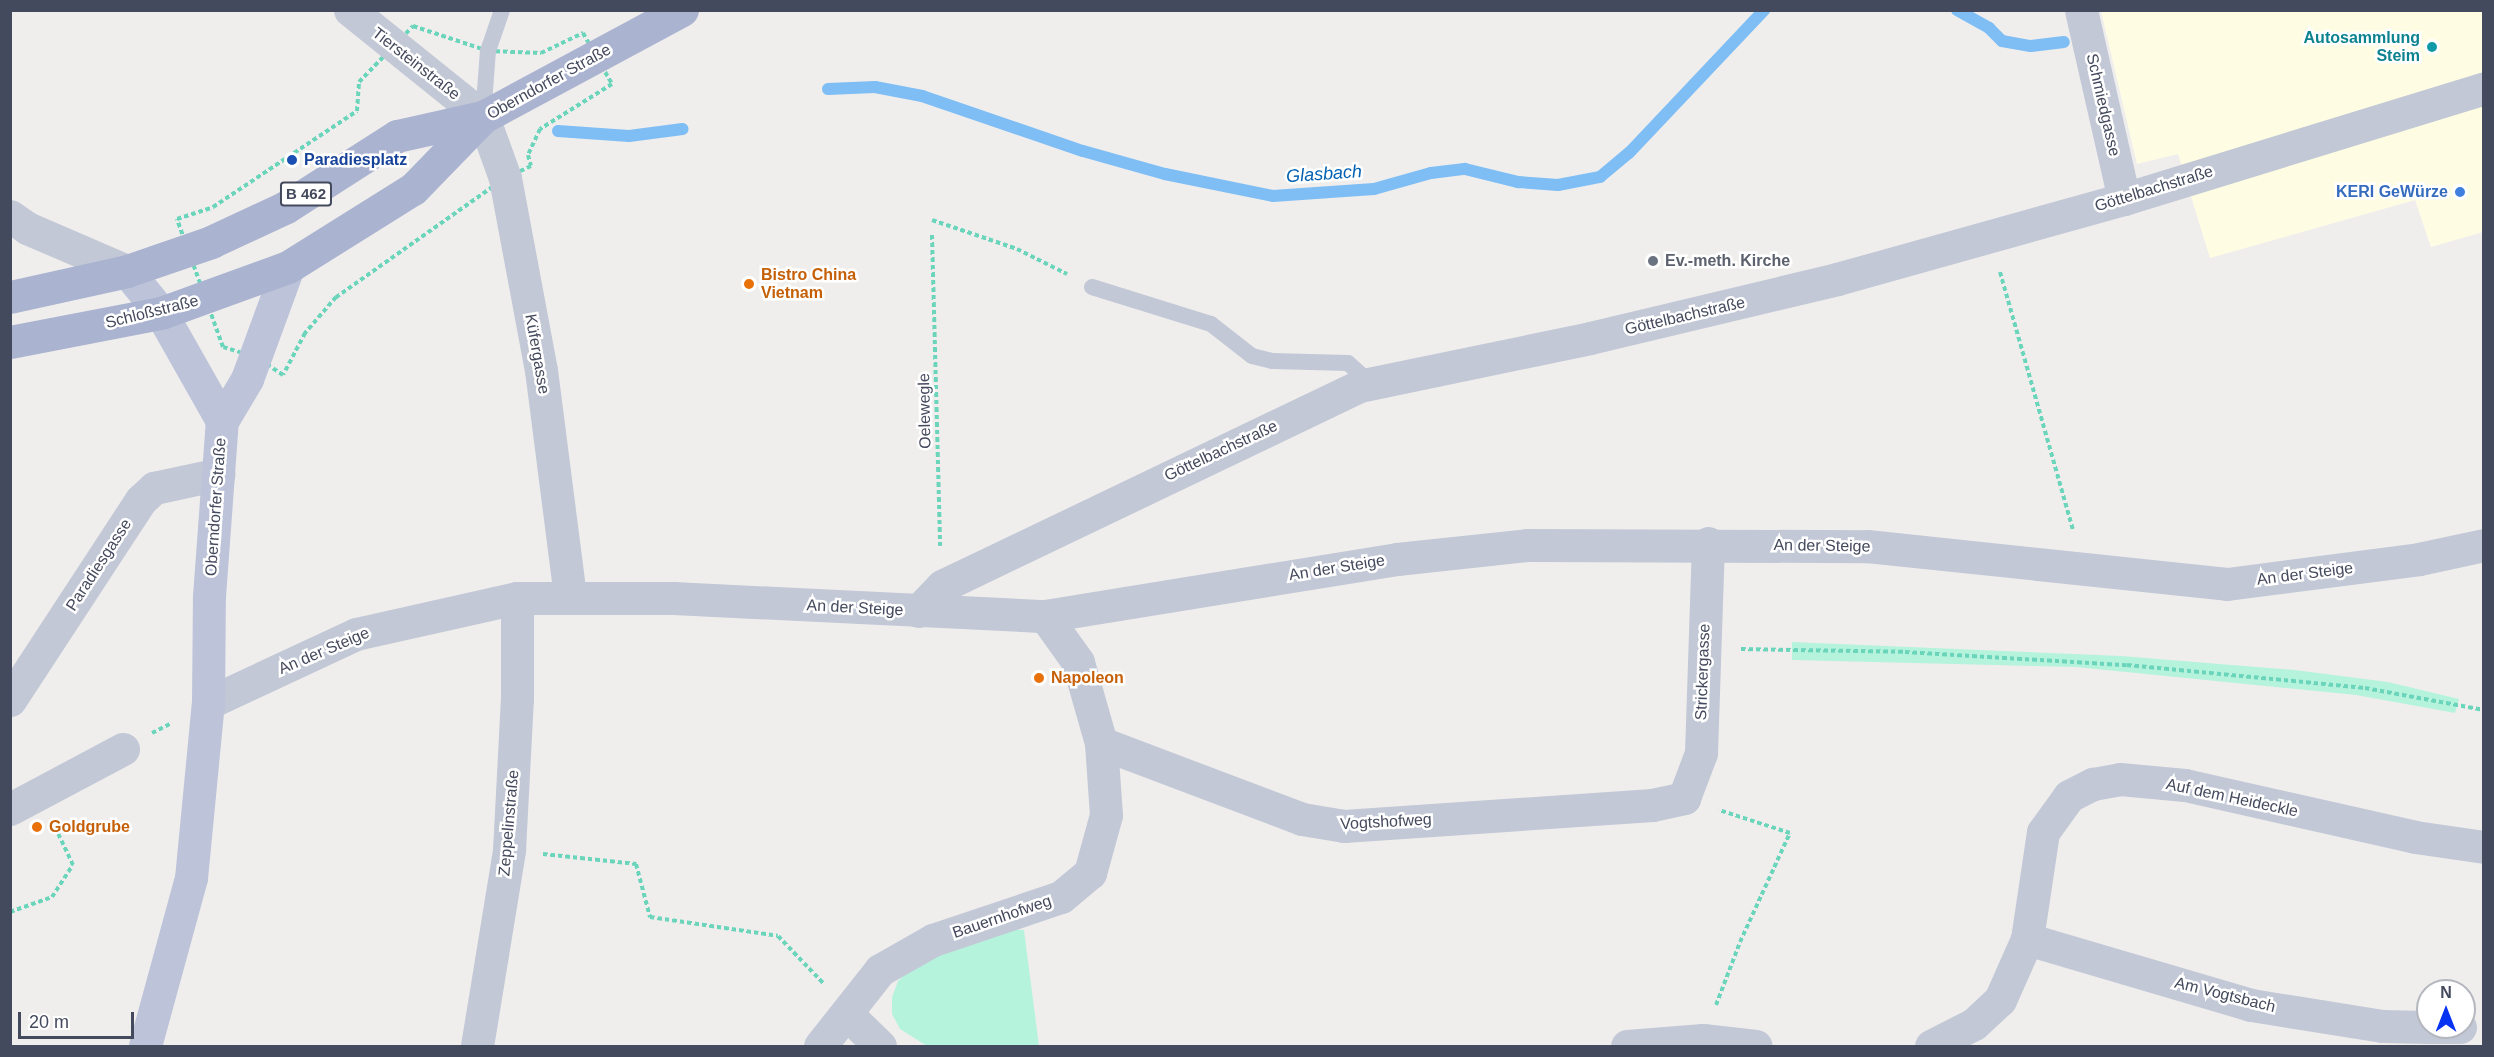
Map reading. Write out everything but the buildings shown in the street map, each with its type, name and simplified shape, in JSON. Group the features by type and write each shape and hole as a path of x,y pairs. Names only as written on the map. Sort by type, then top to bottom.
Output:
{"main road":[{"name":"Oberndorfer Straße","path":"145,1047 191,878 208,703 208,596 222,421 247,379 288,267 413,189 483,117 682,10"},
{"name":"B 462","path":"10,297 128,271 188,250 286,207 397,136 483,117"},
{"name":"Schloßstraße","path":"10,342 161,313 288,267"},
{"path":"128,271 161,313 222,421"}],"street":[{"name":"Tiersteinstraße","path":"351,10 394,48 483,117"},
{"name":"Schmiedgasse","path":"2081,10 2124,199"},
{"name":"Göttelbachstraße","path":"918,611 942,586 1082,517 1371,384 1612,333 1837,279 2124,199 2484,88"},
{"name":"Küfergasse","path":"483,117 505,178 541,370 570,596"},
{"path":"10,216 27,228 128,271"},
{"name":"Paradiesgasse","path":"10,700 141,500 154,488 219,474"},
{"name":"An der Steige","path":"208,703 356,634 517,598 570,596 1045,616 1409,557 1527,545 1708,543 1867,546 2228,584 2419,559 2484,545"},
{"name":"Strickergasse","path":"1684,798 1701,753 1708,543"},
{"name":"Zeppelinstraße","path":"477,1047 509,850 517,699 517,598"},
{"name":"Bauernhofweg","path":"820,1047 880,970 933,940 1061,897 1090,873 1106,815 1101,743 1078,662 1045,616"},
{"name":"Vogtshofweg","path":"1101,743 1302,819 1344,826 1652,805 1684,798"},
{"path":"10,809 41,796 123,749"},
{"name":"Auf dem Heideckle","path":"1931,1047 1974,1024 2000,1000 2027,939 2043,832 2069,796 2092,784 2120,778 2185,785 2415,837 2484,847"},
{"name":"Am Vogtsbach","path":"2027,939 2251,1005 2382,1026 2416,1027"},
{"path":"848,1012 880,1047"},
{"path":"1627,1047 1703,1040 1755,1047"}],"lane":[{"path":"483,117 488,51 502,10"},
{"path":"1092,286 1211,324 1252,356 1272,361 1348,363 1371,384"}],"path":[{"path":"188,250 177,219 213,207 357,111 359,82 394,48"},
{"path":"932,220 1017,249 1092,286"},
{"name":"Oelewegle","path":"932,235 942,586"},
{"path":"1990,237 2075,537"},
{"path":"1704,650 1905,652 2139,666 2365,688 2484,710"},
{"path":"123,749 208,703"},
{"path":"10,912 52,897 73,865 41,796"},
{"path":"1684,798 1790,833 1740,942 1703,1040"},
{"path":"509,850 636,864 650,916 778,936 848,1012"}],"shaded area":[{"path":"2101,11 2483,11 2483,232 2431,247 2415,200 2210,258 2178,154 2137,164"}],"green space":[{"path":"1792,642 2121,656 2295,670 2388,682 2459,699 2455,713 2356,695 2076,667 1792,660"},
{"path":"1004,929 1024,930 1039,1046 927,1046 900,1029 892,1014 892,997 898,981 913,967"}],"waterway":[{"name":"Glasbach","path":"828,89 875,87 922,96 1083,151 1165,174 1273,196 1374,189 1431,173 1465,169 1518,182 1558,185 1600,177 1629,153 1764,10"},
{"name":"Glasbach","path":"1957,10 1989,28 2002,41 2031,46 2064,42"},
{"name":"Glasbach","path":"558,131 629,136 683,129"}],"place":[{"name":"Autosammlung Steim","path":"2432,47"},
{"name":"Paradiesplatz","path":"292,160"},
{"name":"KERI GeWürze","path":"2460,192"},
{"name":"Ev.-meth. Kirche","path":"1653,261"},
{"name":"Bistro China Vietnam","path":"749,284"},
{"name":"Napoleon","path":"1039,678"},
{"name":"Goldgrube","path":"37,827"}]}
